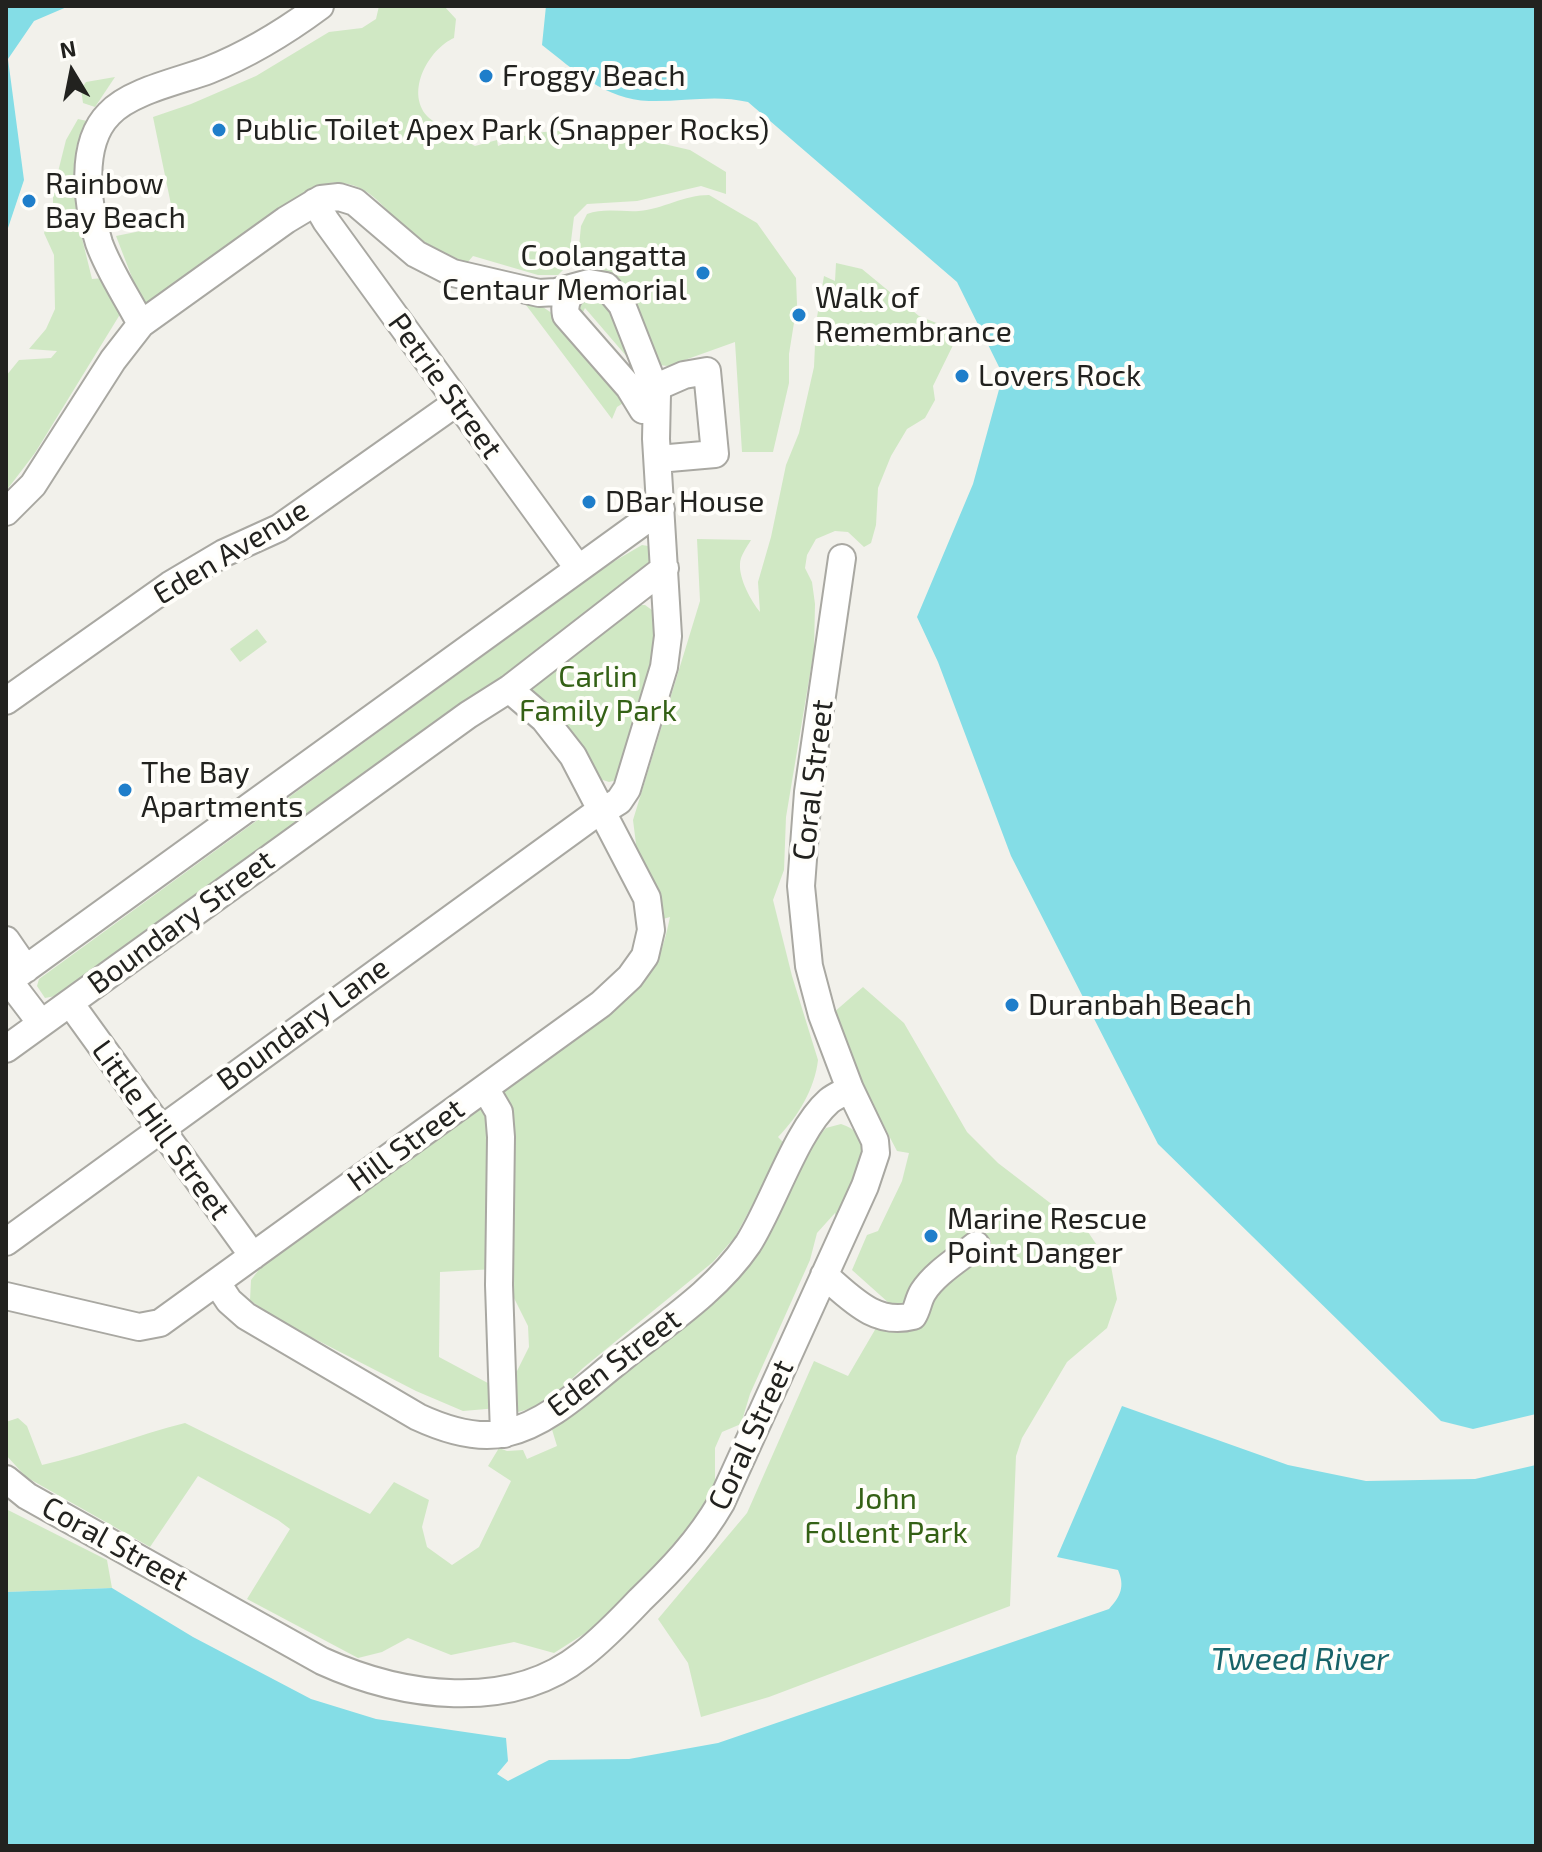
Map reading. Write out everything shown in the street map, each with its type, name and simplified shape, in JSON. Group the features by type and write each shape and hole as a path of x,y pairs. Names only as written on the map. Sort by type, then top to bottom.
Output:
{"street":[{"path":"141,324 110,269 94,224 89,164 95,136 108,114 126,101 211,69 266,44 320,6"},
{"path":"6,512 33,485 113,360 141,324 315,202 335,197 351,200 405,246 434,265 464,277 534,292 550,293 582,286"},
{"name":"Petrie Street","path":"315,202 456,403 578,568"},
{"name":"Boundary Lane","path":"6,1242 160,1128 614,805 625,794 664,667 668,636 657,449 658,412 646,391 618,297 610,288 599,283 582,286"},
{"path":"567,317 565,308 568,296 582,286"},
{"path":"534,292 567,317 646,391 684,375 707,371 715,454 657,449"},
{"name":"Eden Avenue","path":"6,701 170,585 224,553 279,528 456,403"},
{"name":"Boundary Street","path":"11,980 661,509"},
{"name":"Coral Street","path":"6,1479 27,1496 322,1661 353,1675 449,1693 487,1693 518,1686 581,1656 685,1555 707,1527 728,1488 865,1186 876,1153 868,1122 850,1089 822,1015 809,966 801,886 808,792 842,558"},
{"name":"Boundary Street","path":"6,1049 468,715 509,689 665,568"},
{"name":"Hill Street","path":"6,1296 123,1324 149,1327 169,1318 601,1004 630,977 645,956 651,930 647,898 603,810 564,744 544,719 509,689"},
{"path":"6,940 11,980 41,1023"},
{"name":"Little Hill Street","path":"70,1003 253,1256"},
{"path":"485,1088 499,1112 501,1137 499,1285 504,1434"},
{"name":"Eden Street","path":"217,1283 229,1301 246,1316 418,1417 441,1428 468,1434 504,1434 534,1422 563,1404 720,1278 748,1243 808,1129 828,1102 850,1089"},
{"path":"824,1275 862,1308 882,1317 900,1319 913,1316 919,1297 928,1285 976,1245"}],"green space":[{"path":"379,6 444,6 456,19 454,38 436,51 429,61 419,83 418,95 427,116 475,146 497,140 498,146 526,135 551,131 635,131 651,141 690,150 726,172 726,194 701,186 637,201 587,204 574,217 568,265 558,275 538,275 473,256 467,263 411,233 366,191 343,183 328,183 153,306 143,306 116,236 175,224 153,117 256,76 329,32 362,28 376,19"},
{"path":"115,77 95,107 83,103 81,89 86,82"},
{"path":"78,119 87,121 76,148 76,187 55,184 66,140"},
{"path":"76,191 79,226 92,279 104,278 120,312 35,453 6,491 6,376 19,360 51,358 57,351 29,349 46,329 55,309 54,255 44,233 53,210 53,193"},
{"path":"709,195 757,223 796,278 797,304 789,354 789,383 773,452 742,452 735,342 668,366 658,365 626,288 608,273 577,266 581,226 587,214 648,210"},
{"path":"836,263 862,269 919,316 939,324 955,341 933,386 935,400 925,418 907,429 891,456 878,488 876,525 871,543 864,547 848,532 835,531 816,539 807,555 805,568 812,582 815,604 814,650 786,817 784,870 773,900 818,1060 816,1071 804,1102 778,1137 785,1144 735,1237 713,1262 561,1389 537,1405 518,1412 512,1397 514,1377 529,1347 528,1326 511,1292 512,1200 504,1092 634,993 658,958 670,917 663,919 658,897 637,852 633,820 700,601 697,539 751,540 741,558 740,570 746,590 760,612 758,582 814,367 816,323 824,276 835,281"},
{"path":"586,295 608,299 642,374 627,377 634,365 585,308 579,321 576,314 579,299"},
{"path":"523,301 540,305 556,316 625,402 617,407 612,419"},
{"path":"642,545 648,546 652,553 651,565 613,600 61,995 45,998 37,986 39,979 608,565"},
{"name":"Carlin Family Park","path":"639,605 645,605 656,613 659,639 617,780 609,782 600,779 588,754 533,690 534,686"},
{"path":"257,629 267,642 240,662 230,649"},
{"name":"John Follent Park","path":"863,987 904,1023 967,1132 998,1163 1088,1232 1111,1266 1117,1299 1107,1328 1067,1362 1022,1438 1016,1456 1010,1606 769,1697 701,1717 688,1663 658,1619 747,1513 814,1361 848,1376 890,1304 852,1270 867,1235 878,1231 902,1181 909,1153 897,1151 855,1071 833,1013"},
{"path":"486,1103 494,1114 495,1269 440,1272 439,1357 499,1389 498,1408 463,1411 416,1391 274,1318 250,1300 251,1280 267,1259"},
{"path":"841,1124 858,1134 868,1151 837,1223 835,1213 817,1233 810,1260 750,1394 741,1424 722,1432 715,1448 715,1486 686,1539 598,1625 554,1653 514,1642 451,1655 408,1638 382,1652 358,1658 247,1599 290,1529 278,1520 198,1476 150,1547 26,1477 6,1455 6,1422 18,1418 27,1426 42,1465 185,1423 370,1514 394,1482 429,1500 422,1527 427,1547 452,1565 479,1547 511,1481 488,1466 499,1448 523,1450 527,1459 557,1446 550,1423 591,1394 791,1185 826,1128"},
{"path":"6,1509 107,1560 112,1588 6,1592"}],"water":[{"path":"6,6 69,6 34,21 8,59 24,180 6,234"},
{"path":"546,6 1536,6 1536,1414 1473,1429 1441,1421 1158,1144 1011,856 938,662 917,617 973,484 1003,375 957,282 748,102 633,99 591,82 542,45"},
{"name":"Tweed River","path":"1122,1406 1288,1465 1366,1481 1475,1479 1536,1465 1536,1846 6,1846 6,1592 112,1588 193,1637 311,1699 376,1719 506,1738 508,1761 497,1774 508,1781 549,1760 629,1759 718,1743 1109,1609 1121,1591 1118,1570 1057,1557"}],"place":[{"name":"Froggy Beach","path":"486,76"},
{"name":"Public Toilet Apex Park (Snapper Rocks)","path":"219,130"},
{"name":"Rainbow Bay Beach","path":"29,201"},
{"name":"Coolangatta Centaur Memorial","path":"703,273"},
{"name":"Walk of Remembrance","path":"799,315"},
{"name":"Lovers Rock","path":"962,376"},
{"name":"DBar House","path":"589,502"},
{"name":"The Bay Apartments","path":"125,790"},
{"name":"Duranbah Beach","path":"1012,1005"},
{"name":"Marine Rescue Point Danger","path":"931,1236"}]}
